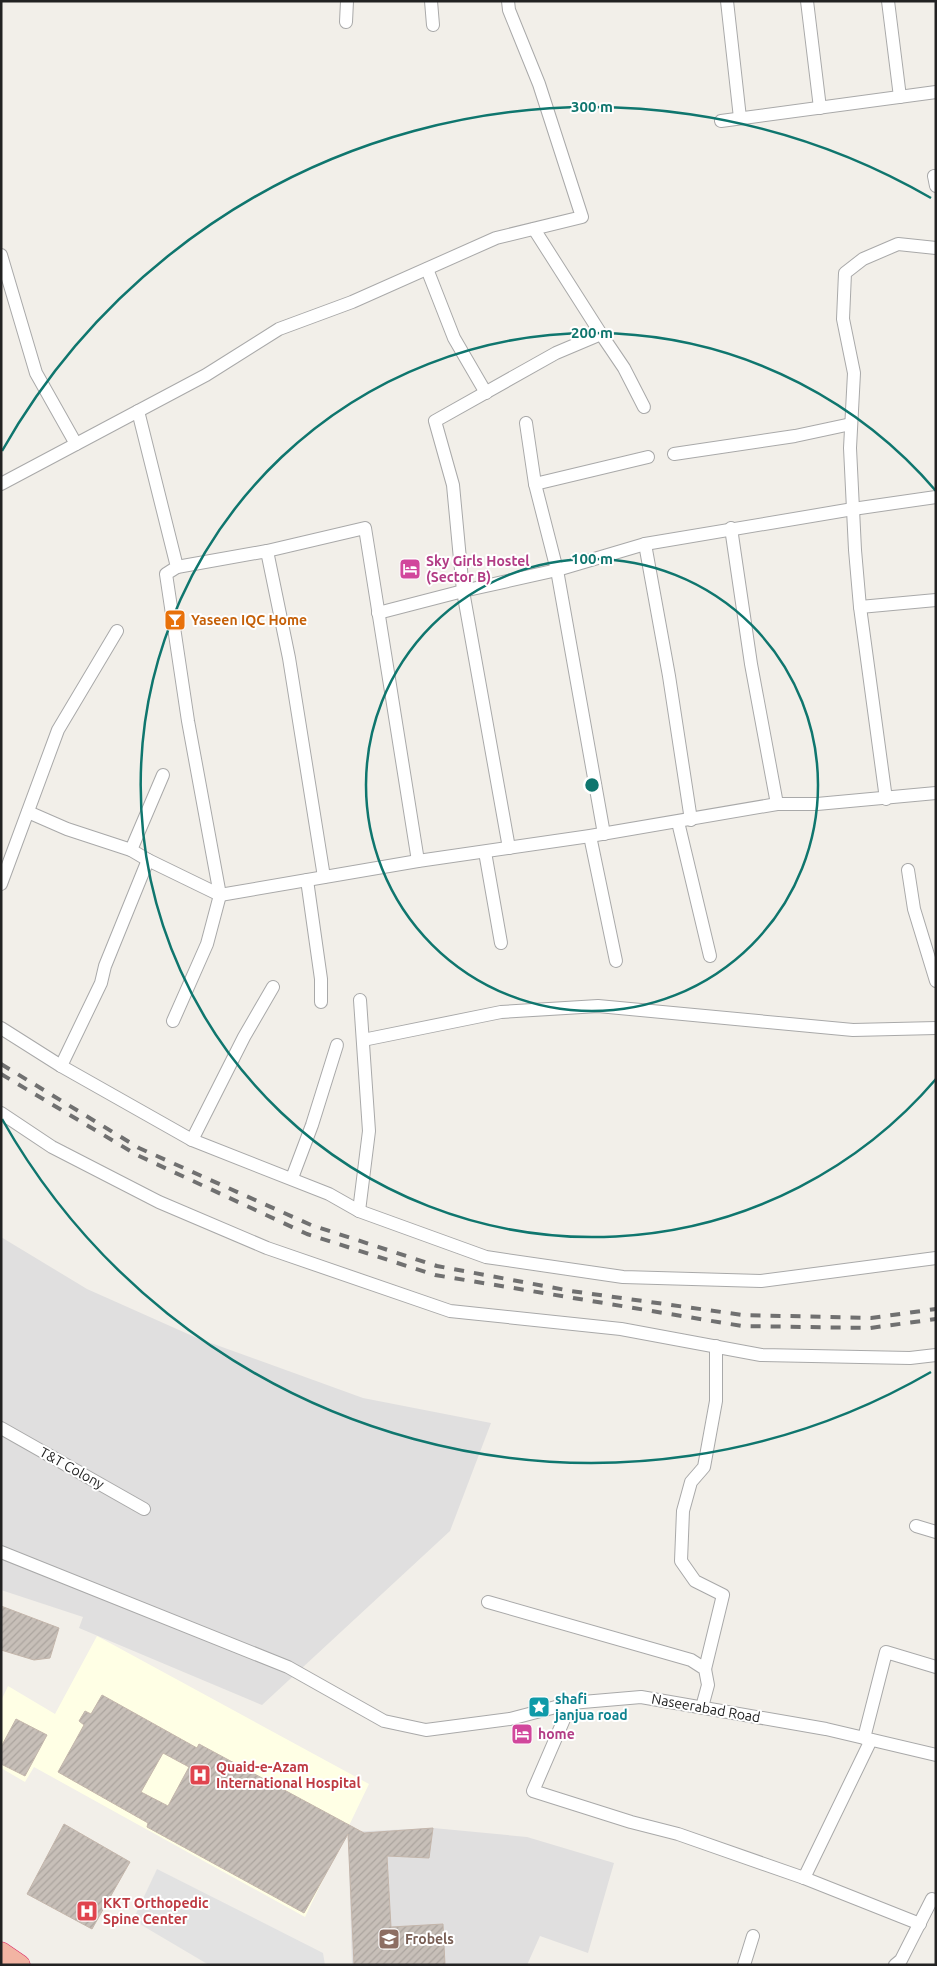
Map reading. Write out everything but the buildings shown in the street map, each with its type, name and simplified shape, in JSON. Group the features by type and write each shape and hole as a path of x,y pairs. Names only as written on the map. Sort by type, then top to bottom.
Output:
{"highway":[{"path":"1,1952 20,1965"}],"street":[{"path":"346,22 348,1"},
{"path":"431,1 433,25"},
{"path":"1,484 206,375 279,328 352,302 496,238 582,217 539,84 509,10 508,1"},
{"path":"726,1 740,118"},
{"path":"808,1 820,108"},
{"path":"888,1 900,97"},
{"path":"721,121 936,92"},
{"path":"534,229 624,368 644,407"},
{"path":"886,798 860,607 850,448 854,373 843,319 845,273 863,258 898,244 936,248"},
{"path":"1,255 36,373 76,444"},
{"path":"428,269 454,338 486,393"},
{"path":"509,848 463,591 454,484 435,420 556,353 601,334"},
{"path":"138,411 177,567"},
{"path":"526,423 535,484 557,570 604,834"},
{"path":"674,454 796,436 852,424"},
{"path":"535,484 648,457"},
{"path":"378,613 463,591 557,570 645,544 731,528 936,498"},
{"path":"173,1021 207,944 220,895 188,721 166,574 177,567 267,551 365,528 418,862"},
{"path":"731,528 751,664 777,804"},
{"path":"645,544 669,676 685,821 710,956"},
{"path":"267,551 289,658 324,877"},
{"path":"860,607 936,600"},
{"path":"1,884 58,730 117,631"},
{"path":"131,850 163,775"},
{"path":"28,812 67,829 131,850 220,895 685,821 777,804 817,804 936,793"},
{"path":"590,836 616,961"},
{"path":"485,852 501,944"},
{"path":"61,1066 101,983 105,966 148,860"},
{"path":"908,870 914,909 936,981"},
{"path":"307,880 322,979 322,1002"},
{"path":"192,1140 244,1037 273,987"},
{"path":"359,1211 369,1131 360,1000"},
{"path":"363,1040 501,1012 598,1006 853,1030 936,1028"},
{"path":"1,1028 61,1066 192,1140 330,1194 359,1211 486,1257 623,1277 761,1281 936,1258"},
{"path":"292,1178 312,1125 337,1044"},
{"path":"1,1113 52,1147 159,1202 267,1248 450,1311 621,1329 761,1355 910,1358 936,1355"},
{"path":"702,1707 708,1685 706,1669 723,1595 695,1580 681,1561 683,1511 691,1482 704,1467 716,1401 716,1346"},
{"name":"T&T Colony","path":"1,1428 144,1508"},
{"path":"916,1526 936,1532"},
{"name":"Naseerabad Road","path":"1,1552 288,1666 384,1721 426,1730 510,1720 571,1703 641,1697 826,1729 936,1755"},
{"path":"488,1602 691,1660 706,1669"},
{"path":"804,1878 868,1739 886,1652 936,1667"},
{"path":"571,1703 533,1791 631,1822 678,1834 804,1878 920,1924"},
{"path":"895,1965 901,1960 932,1898"},
{"path":"744,1965 754,1936"}],"shaded area":[{"path":"1,1237 87,1289 197,1338 363,1398 491,1423 450,1531 262,1705 79,1628 83,1617 1,1590"},
{"name":"Quaid-e-Azam International Hospital","path":"97,1636 369,1784 305,1917 34,1767 25,1782 1,1768 1,1701 8,1686 55,1714"},
{"path":"433,1828 527,1837 614,1863 588,1953 540,1936 527,1965 352,1965 348,1832"},
{"path":"157,1869 323,1953 325,1965 209,1965 133,1920"}],"railway":[{"path":"1,1064 139,1148 311,1225 437,1266 571,1291 743,1315 871,1318 936,1309"},
{"path":"1,1074 137,1155 307,1234 435,1275 742,1326 870,1328 936,1319"}],"place":[{"name":"Sky Girls Hostel (Sector B)","path":"410,569"},
{"name":"Yaseen IQC Home","path":"175,620"},
{"name":"shafi janjua road","path":"539,1707"},
{"name":"home","path":"522,1734"},
{"name":"Quaid-e-Azam International Hospital","path":"200,1775"},
{"name":"KKT Orthopedic Spine Center","path":"87,1911"},
{"name":"Frobels","path":"389,1939"}]}
